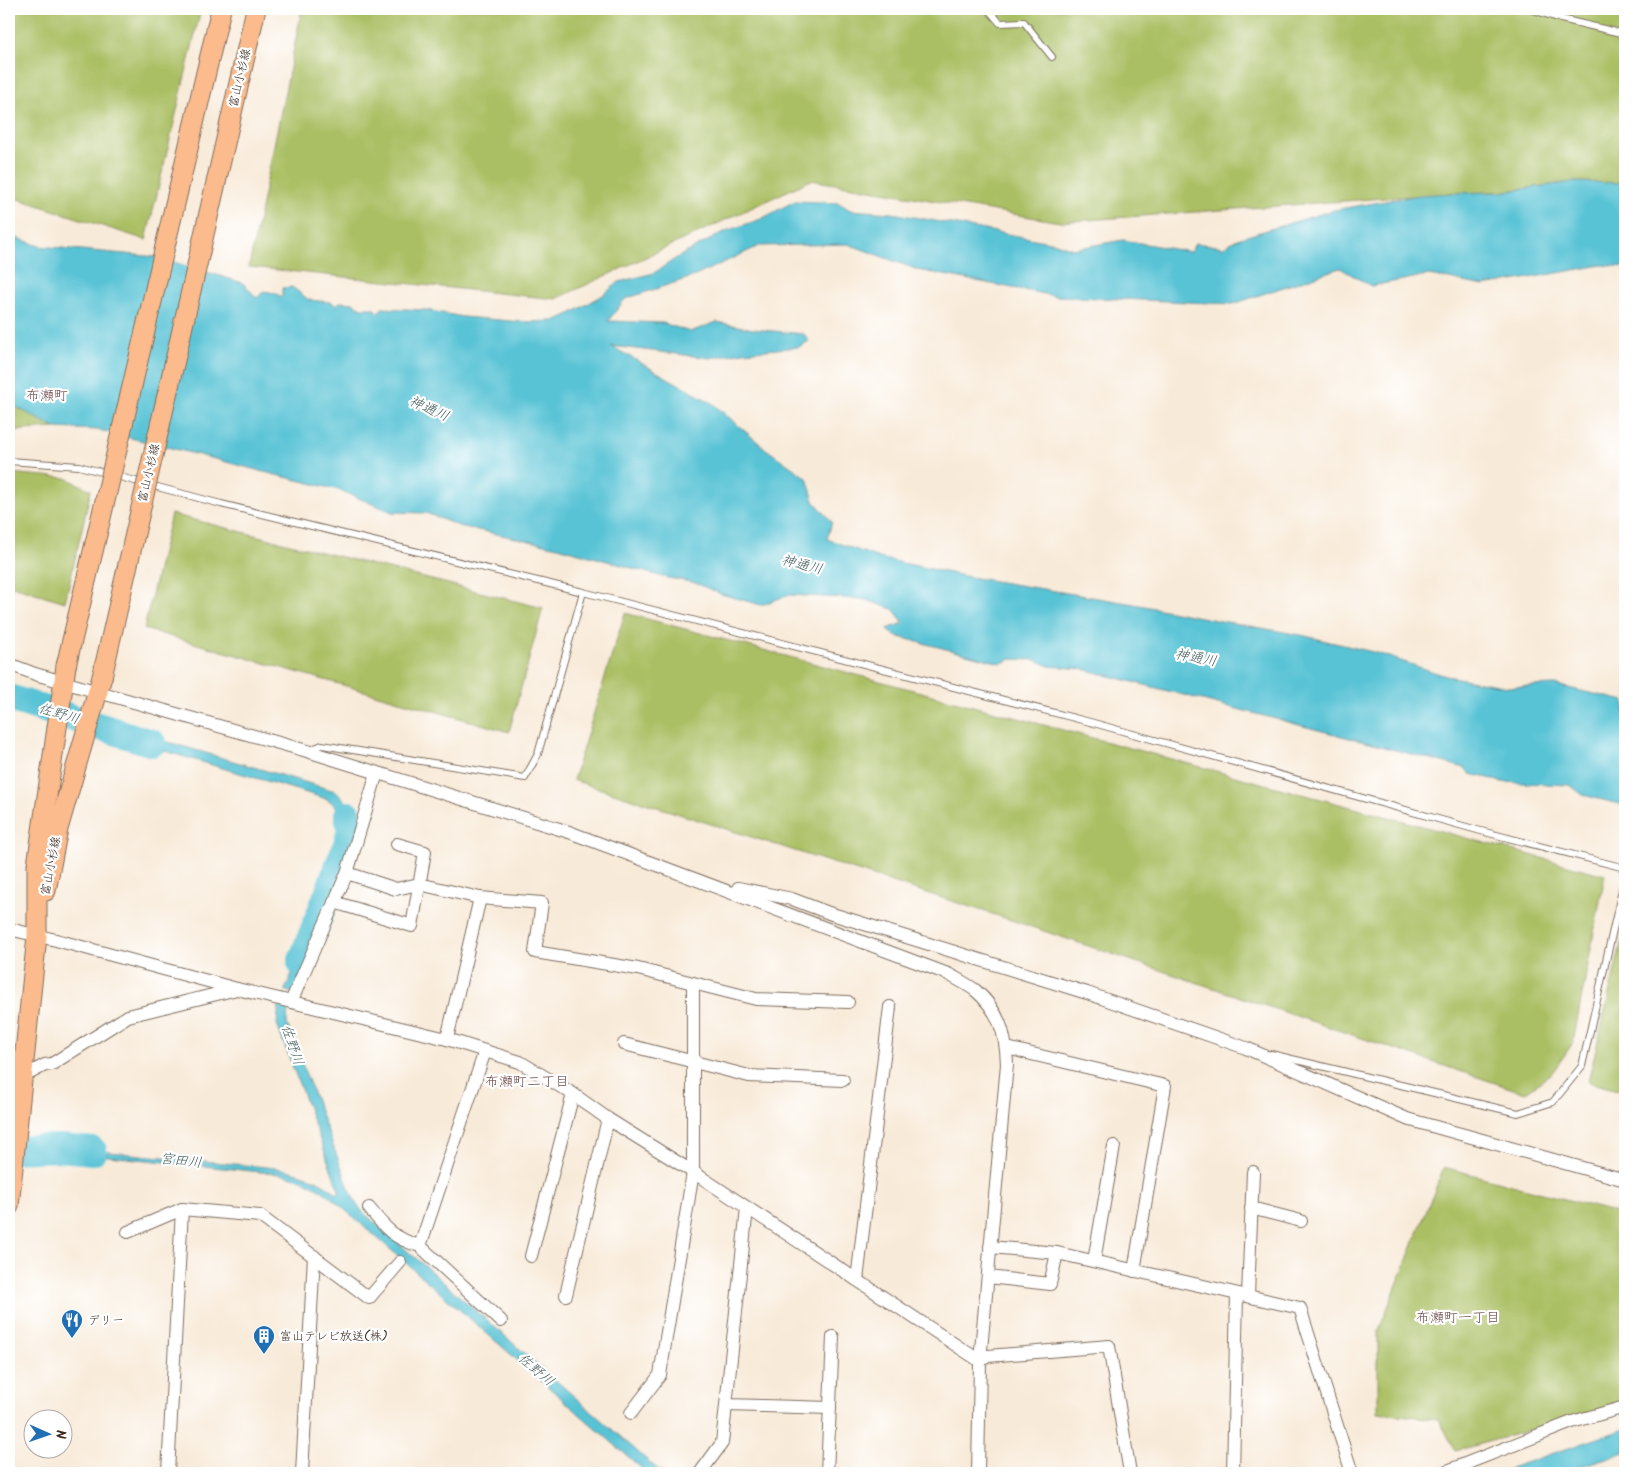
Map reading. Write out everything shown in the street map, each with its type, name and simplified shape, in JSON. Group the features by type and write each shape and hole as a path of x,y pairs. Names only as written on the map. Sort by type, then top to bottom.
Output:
{"main road":[{"name":"富山小杉線","path":"37,936 38,865 65,674 221,9"},
{"name":"富山小杉線","path":"9,1206 15,1080 37,936 58,829 100,684 256,9"}],"street":[{"path":"9,664 35,674 65,674 100,684 307,751 569,832 948,974 975,990 988,1003 1004,1031 1007,1064 980,1361 978,1473"},
{"path":"291,1002 347,873 377,773"},
{"path":"334,902 412,926 425,852 397,844"},
{"path":"347,873 396,888 419,884 480,898 542,903 535,952 638,969 756,999 848,1002"},
{"path":"697,879 792,899 1087,993 1246,1048 1407,1119 1625,1180"},
{"path":"447,1039 480,898"},
{"path":"9,929 237,989 447,1039 520,1062 694,1172 980,1361"},
{"path":"631,1413 660,1375 694,1172 693,983"},
{"path":"15,1080 45,1065 52,1064 128,1016 237,989"},
{"path":"857,1280 890,1007"},
{"path":"624,1044 749,1076 843,1080"},
{"path":"1006,1048 1165,1086 1134,1271"},
{"path":"420,1246 485,1051"},
{"path":"531,1256 573,1094"},
{"path":"566,1295 608,1119"},
{"path":"1094,1261 1114,1146"},
{"path":"1233,1473 1252,1172"},
{"path":"369,1208 387,1230 407,1243 420,1246 501,1321"},
{"path":"700,1473 722,1443 747,1208"},
{"path":"1251,1208 1301,1221"},
{"path":"168,1473 182,1209"},
{"path":"128,1232 182,1209 260,1216 369,1298 400,1262"},
{"path":"990,1247 1057,1253 1300,1308 1352,1473"},
{"path":"988,1277 1050,1284 1057,1253"},
{"path":"302,1473 314,1256"},
{"path":"827,1473 833,1337"},
{"path":"980,1361 988,1356 1109,1346 1130,1473"},
{"path":"726,1406 830,1408"},
{"path":"1442,1473 1572,1422 1625,1407"}],"lane":[{"path":"988,9 1000,22 1024,22 1052,57"},
{"path":"1530,9 1560,19 1625,34"},
{"path":"9,461 79,466 221,504 584,592 1090,722 1481,831 1625,868"},
{"path":"307,751 322,745 525,778 538,754 584,592"},
{"path":"1246,1048 1518,1113 1553,1102 1582,1066 1625,877"}],"green space":[{"path":"9,9 201,9 146,240 9,196"},
{"path":"302,9 1625,9 1625,183 1573,182 1500,192 1453,193 1060,222 811,180 556,299 249,267"},
{"path":"9,403 55,428 9,431"},
{"path":"9,473 66,478 91,490 65,602 9,585"},
{"path":"171,514 543,608 509,732 144,629"},
{"path":"625,613 1605,875 1573,1043 1552,1073 1525,1093 1011,920 573,780"},
{"path":"1625,933 1625,1092 1588,1082"},
{"path":"1444,1167 1625,1215 1625,1404 1455,1451 1439,1419 1378,1413 1378,1332"}],"water":[{"name":"神通川","path":"1573,182 1625,183 1625,267 1602,265 1484,286 1429,275 1371,286 1340,268 1233,304 1055,296 918,270 848,244 759,246 695,276 625,299 608,321 663,323 690,332 717,322 753,329 804,334 809,341 799,347 743,352 710,358 611,346 712,403 766,449 807,478 814,501 832,522 827,539 879,558 964,576 1134,604 1301,635 1377,653 1446,676 1509,687 1555,685 1625,701 1625,810 1619,804 1583,795 1570,785 1500,782 1470,774 1465,768 1083,669 1049,666 1036,660 1011,659 1001,663 895,636 887,629 904,623 893,609 863,599 789,595 761,605 721,594 696,583 663,577 558,547 459,526 426,513 392,512 339,490 99,430 55,428 9,403 9,235 39,246 157,257 243,283 257,298 264,291 275,293 282,297 282,288 292,287 309,300 331,302 336,305 340,302 354,303 361,308 374,308 378,313 382,308 426,310 463,317 523,322 554,321 603,295 619,282 654,273 678,257 726,231 761,219 795,201 839,203 850,210 892,213 1056,243 1073,249 1123,240 1191,252 1195,243 1224,247 1237,239 1334,210 1420,195 1500,192"},
{"path":"117,727 335,791 353,811 355,824 350,851 340,850 345,828 343,816 327,799 114,736"},
{"path":"336,866 344,873 325,919 316,920"},
{"path":"312,926 319,935 293,994 285,990"},
{"path":"279,1004 288,1007 287,1024 357,1205 662,1473 647,1473 328,1195 311,1184 280,1174 60,1151 59,1154 55,1150 60,1144 78,1149 276,1168 309,1177 324,1184 338,1194 340,1193 277,1024"},
{"path":"1625,1429 1625,1452 1559,1473 1500,1473 1513,1467"}],"waterway":[{"name":"佐野川","path":"9,698 152,743"},
{"name":"佐野川","path":"301,963 347,844 351,829 348,815"},
{"name":"宮田川","path":"9,1150 60,1148 93,1151"}],"place":[{"name":"デリー","path":"72,1339"},
{"name":"富山テレビ放送(株)","path":"264,1355"}],"district":[{"name":"布瀬町","path":"47,396"},
{"name":"布瀬町二丁目","path":"527,1082"},
{"name":"布瀬町一丁目","path":"1458,1318"}]}
